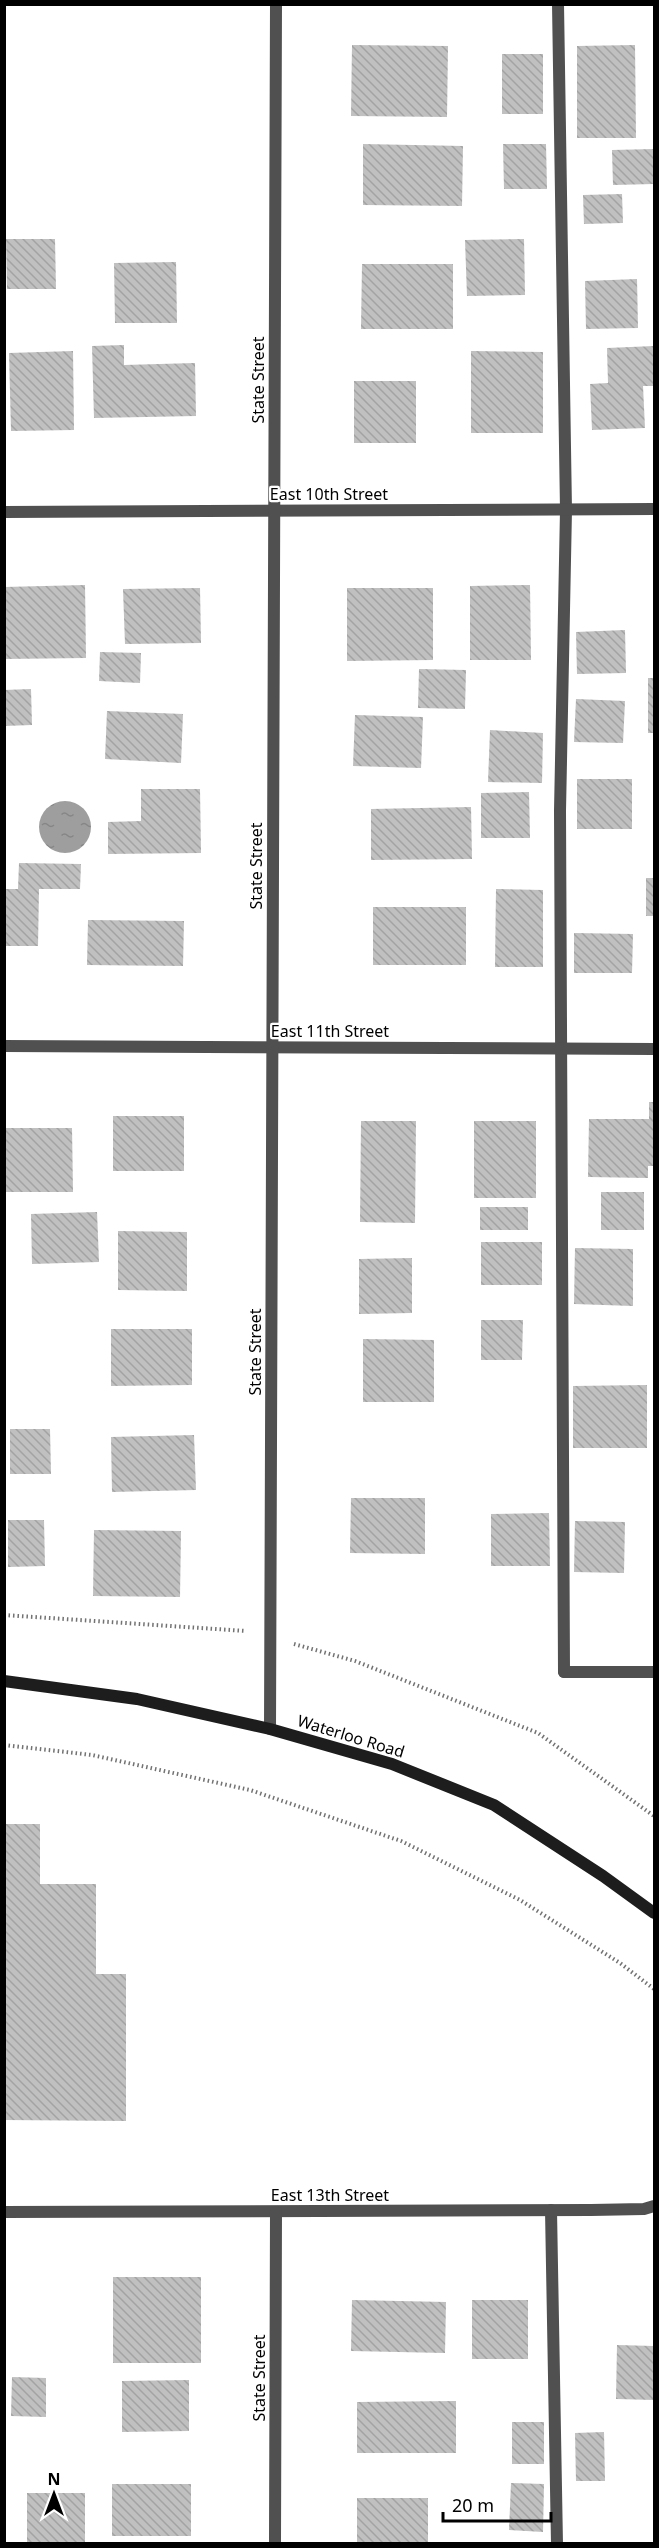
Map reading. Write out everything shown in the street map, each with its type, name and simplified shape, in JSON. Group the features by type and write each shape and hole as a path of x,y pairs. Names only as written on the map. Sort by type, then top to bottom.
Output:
{"main road":[{"name":"Waterloo Road","path":"4,1681 137,1699 270,1728 392,1764 494,1806 603,1876 654,1913"}],"street":[{"name":"State Street","path":"270,1728 276,4"},
{"path":"558,4 566,510 560,812 564,1672 654,1672"},
{"name":"East 10th Street","path":"4,512 654,509"},
{"name":"East 11th Street","path":"4,1046 654,1049"},
{"name":"East 13th Street","path":"4,2212 551,2210 644,2209 654,2206"},
{"path":"551,2210 557,2544"},
{"name":"State Street","path":"275,2544 276,2212"}],"path":[{"path":"4,1615 240,1629 356,1660 538,1733 654,1816"},
{"path":"4,1745 92,1755 250,1790 401,1841 520,1900 620,1963 654,1989"}],"water":[{"path":"60,801 70,801 84,808 91,827 84,846 70,853 60,853 50,849 43,842 39,832 39,822 43,812 50,805"}],"building":[{"path":"352,45 448,46 447,117 351,116"},
{"path":"635,45 636,138 577,138 577,46"},
{"path":"502,54 543,54 543,114 502,114"},
{"path":"363,144 463,146 462,206 363,205"},
{"path":"503,144 546,144 547,189 504,189"},
{"path":"654,149 654,184 613,185 612,150"},
{"path":"622,194 623,223 584,224 583,195"},
{"path":"6,239 55,239 56,289 7,289"},
{"path":"524,239 525,295 467,296 465,240"},
{"path":"176,262 177,323 115,323 114,263"},
{"path":"362,264 453,264 453,329 361,329"},
{"path":"637,279 638,328 586,329 585,281"},
{"path":"124,345 124,365 195,363 196,416 94,418 92,346"},
{"path":"654,346 654,386 643,386 645,428 592,430 590,384 608,383 607,348"},
{"path":"73,351 74,430 11,431 9,353"},
{"path":"471,351 543,352 543,433 471,433"},
{"path":"354,381 416,381 416,443 354,443"},
{"path":"85,585 86,658 4,659 4,587"},
{"path":"530,585 531,660 470,660 470,586"},
{"path":"200,588 201,643 125,644 123,589"},
{"path":"347,588 433,588 433,660 347,661"},
{"path":"625,630 626,673 577,674 576,632"},
{"path":"100,652 141,653 140,683 99,681"},
{"path":"419,669 466,670 465,709 418,708"},
{"path":"648,678 654,678 654,733 648,733"},
{"path":"31,689 32,725 4,726 4,690"},
{"path":"576,699 625,701 623,743 574,742"},
{"path":"107,711 183,714 181,763 105,759"},
{"path":"355,715 423,717 421,768 353,766"},
{"path":"490,730 543,733 542,783 488,782"},
{"path":"577,779 632,779 632,829 577,829"},
{"path":"141,789 200,789 201,853 108,854 108,822 141,821"},
{"path":"529,792 530,838 481,838 481,793"},
{"path":"471,807 472,859 371,860 371,809"},
{"path":"19,863 81,864 80,889 39,889 38,946 4,946 4,889 18,889"},
{"path":"646,878 654,878 654,916 646,916"},
{"path":"496,889 543,890 543,967 495,967"},
{"path":"373,907 466,907 466,965 373,965"},
{"path":"88,920 184,921 183,966 87,965"},
{"path":"574,933 633,934 632,973 574,973"},
{"path":"649,1102 654,1102 654,1166 648,1166 648,1178 588,1177 589,1119 649,1119"},
{"path":"113,1116 184,1116 184,1171 113,1171"},
{"path":"361,1121 416,1121 415,1223 360,1222"},
{"path":"474,1121 536,1121 536,1198 474,1198"},
{"path":"4,1128 72,1128 73,1192 4,1192"},
{"path":"601,1192 644,1192 644,1230 601,1230"},
{"path":"480,1207 528,1207 528,1230 480,1230"},
{"path":"97,1212 99,1262 32,1264 31,1214"},
{"path":"118,1231 187,1232 187,1291 118,1290"},
{"path":"481,1242 542,1242 542,1285 481,1285"},
{"path":"575,1248 633,1249 633,1306 574,1304"},
{"path":"412,1258 412,1313 359,1314 359,1259"},
{"path":"481,1320 523,1320 522,1360 481,1360"},
{"path":"111,1329 192,1329 192,1385 111,1386"},
{"path":"363,1339 434,1340 434,1402 363,1402"},
{"path":"647,1385 647,1448 573,1448 573,1386"},
{"path":"10,1429 50,1429 51,1474 10,1474"},
{"path":"194,1435 196,1490 112,1492 111,1437"},
{"path":"351,1498 425,1498 425,1554 350,1553"},
{"path":"549,1513 550,1566 491,1566 491,1514"},
{"path":"8,1520 44,1520 45,1566 8,1567"},
{"path":"575,1521 625,1522 624,1573 574,1572"},
{"path":"94,1530 181,1531 180,1597 93,1596"},
{"path":"4,1824 40,1824 40,1884 96,1884 96,1974 126,1974 126,2121 4,2120"},
{"path":"113,2277 201,2277 201,2363 113,2363"},
{"path":"352,2300 446,2302 445,2353 351,2351"},
{"path":"472,2300 528,2300 528,2359 472,2359"},
{"path":"617,2345 654,2346 654,2400 616,2399"},
{"path":"12,2377 46,2378 46,2417 11,2416"},
{"path":"189,2380 189,2431 122,2432 122,2381"},
{"path":"456,2401 456,2453 357,2453 357,2402"},
{"path":"512,2422 544,2422 544,2464 512,2464"},
{"path":"604,2432 605,2481 576,2481 575,2433"},
{"path":"511,2483 544,2484 543,2532 509,2530"},
{"path":"112,2484 191,2484 191,2536 112,2536"},
{"path":"27,2493 85,2493 85,2544 27,2544"},
{"path":"357,2498 428,2498 428,2544 357,2544"}]}
